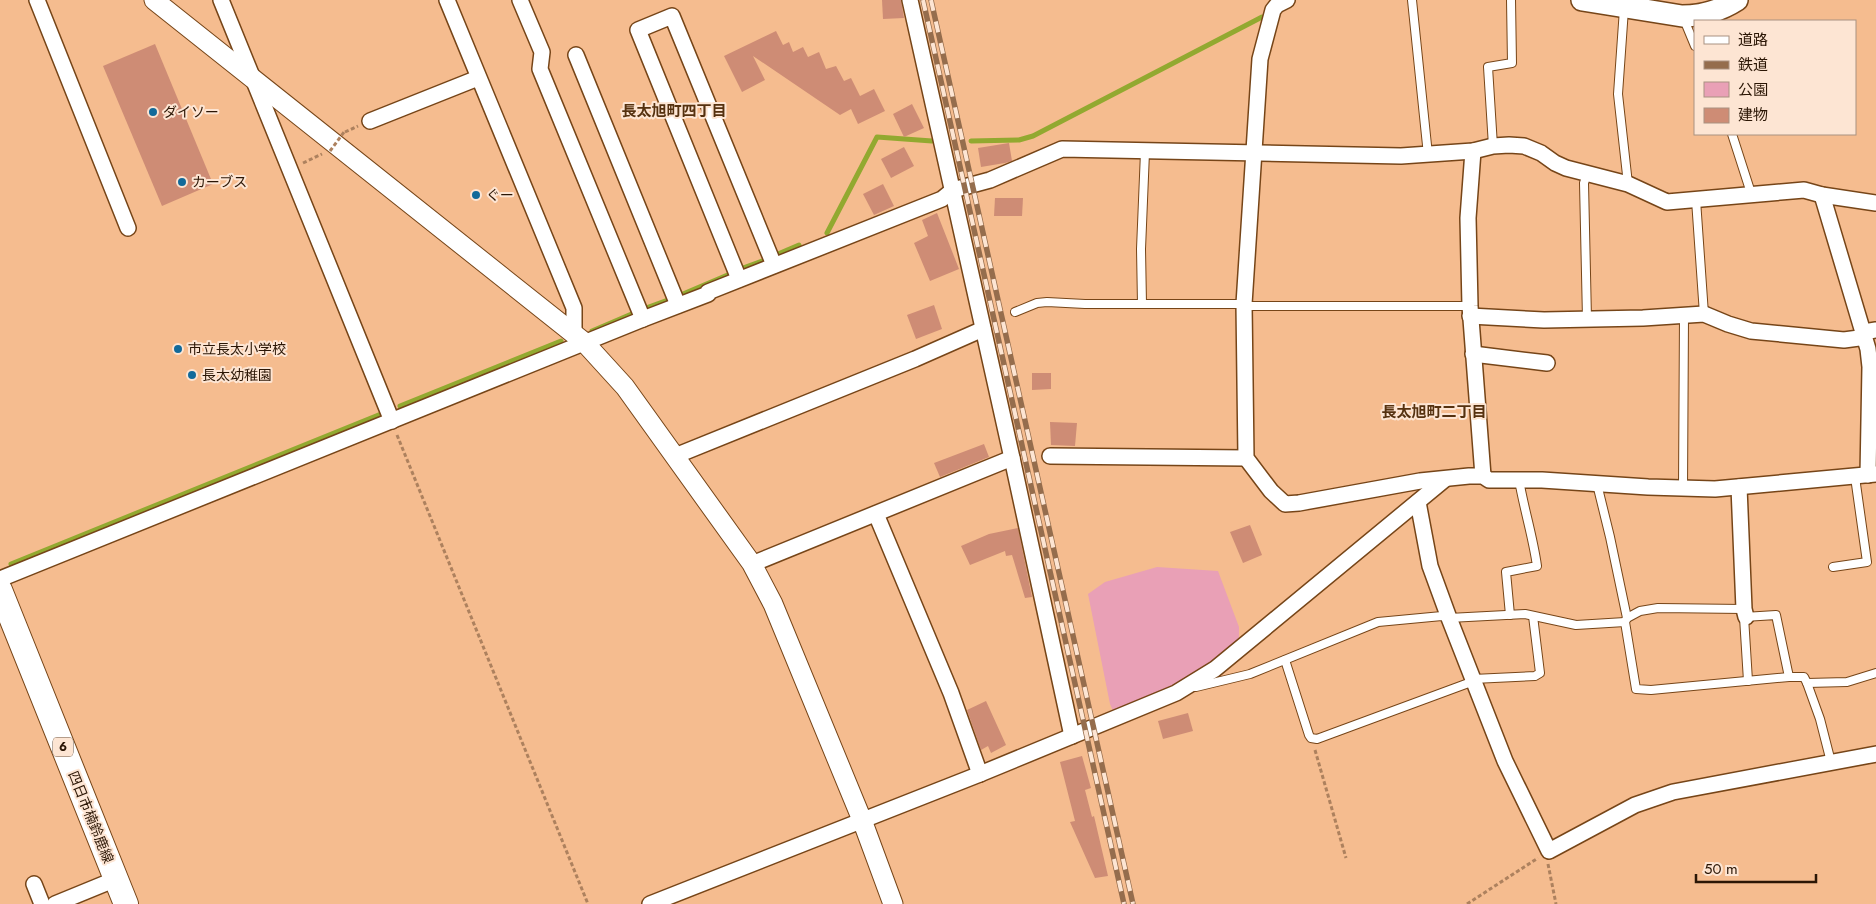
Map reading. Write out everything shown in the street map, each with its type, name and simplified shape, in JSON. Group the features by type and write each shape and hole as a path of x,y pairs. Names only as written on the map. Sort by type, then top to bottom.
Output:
{"main road":[{"path":"1582,0 1624,7 1651,6 1682,16 1698,16 1718,10 1737,0"},
{"name":"四日市楠鈴鹿線","path":"0,590 126,904"}],"street":[{"path":"37,0 128,228"},
{"path":"154,0 579,338 625,387 752,564 773,604 862,820 893,904"},
{"path":"221,0 392,421"},
{"path":"447,0 574,308 579,338"},
{"path":"520,0 542,52 540,69 643,318"},
{"path":"910,0 1072,736"},
{"path":"1287,0 1277,5 1272,5 1260,59 1244,305 1246,458 1272,491 1285,504 1385,486 1483,476 1489,480 1714,489 1867,475 1870,331 1822,195"},
{"path":"739,279 638,30 672,16 774,265"},
{"path":"576,55 678,305"},
{"path":"370,121 478,78"},
{"path":"0,579 392,421 579,338 643,318 708,294 708,292 739,279 942,199 952,190 990,180 1062,149 1145,152 1253,152 1354,156 1428,155 1473,152 1493,146 1524,146 1541,153 1566,168 1628,184 1667,202 1804,190 1822,195 1876,203"},
{"path":"1473,152 1468,218 1470,311 1483,476"},
{"path":"1470,311 1544,320 1704,314 1736,327 1778,335 1844,340 1859,338 1870,331"},
{"path":"675,456 915,359 983,329"},
{"path":"1473,354 1547,363"},
{"path":"1050,456 1246,458"},
{"path":"752,564 1012,458"},
{"path":"650,904 980,774 1184,689 1215,669 1444,480"},
{"path":"1739,487 1745,613"},
{"path":"1418,502 1430,566 1449,618 1504,761 1548,855 1635,805 1674,792 1876,754"},
{"path":"876,514 948,685 980,774"},
{"path":"55,904 116,879"},
{"path":"34,884 42,904"}],"lane":[{"path":"1412,0 1428,155"},
{"path":"1493,146 1488,67 1512,63 1511,0"},
{"path":"1624,7 1618,94 1628,184"},
{"path":"1682,16 1694,44"},
{"path":"1732,135 1751,194"},
{"path":"1142,304 1141,249 1145,152"},
{"path":"1586,319 1584,183 1587,174"},
{"path":"1696,200 1704,314"},
{"path":"1015,312 1036,303 1047,302 1470,311"},
{"path":"1684,316 1684,488"},
{"path":"1833,567 1867,562 1867,475"},
{"path":"1510,615 1506,572 1537,566 1519,480"},
{"path":"1597,484 1610,537 1626,620 1636,689 1651,690 1804,677 1820,719 1831,762"},
{"path":"1184,689 1250,674 1378,622 1442,616 1449,618 1510,615 1533,616 1576,625 1626,620 1640,612 1658,608 1776,615 1789,677"},
{"path":"1745,613 1748,681"},
{"path":"1285,660 1311,738 1323,738 1473,680 1535,676 1540,673 1533,616"},
{"path":"1807,683 1847,682 1876,674"}],"path":[{"path":"302,163 330,151 344,132"},
{"path":"392,421 588,904"},
{"path":"1311,738 1346,858"},
{"path":"1467,904 1548,855 1551,883 1556,904"}],"green space":[{"path":"1157,567 1218,571 1239,627 1239,645 1188,683 1114,713 1110,704 1088,594 1105,582"}],"building":[{"path":"882,0 901,0 904,18 883,19"},
{"path":"776,31 783,45 789,42 793,52 803,47 808,57 819,52 826,69 836,66 844,81 851,78 860,96 874,89 885,111 858,124 851,109 840,115 753,56 765,80 742,92 724,56"},
{"name":"ダイソー","path":"155,44 213,184 162,206 103,66"},
{"path":"912,104 924,128 904,137 893,114"},
{"path":"1009,143 1012,161 981,167 978,148"},
{"path":"904,147 914,166 891,178 881,159"},
{"path":"883,184 894,206 874,215 863,194"},
{"path":"995,198 1023,198 1022,216 994,216"},
{"path":"937,213 959,269 930,281 914,243 928,236 922,220"},
{"path":"934,305 942,329 916,339 907,315"},
{"path":"1032,373 1051,373 1051,389 1032,390"},
{"path":"1050,422 1077,423 1075,446 1051,445"},
{"path":"984,444 989,457 940,477 934,463"},
{"path":"1250,525 1262,555 1243,563 1230,532"},
{"path":"1018,528 1032,597 1025,598 1012,555 1006,556 1005,551 970,565 961,546 989,534"},
{"path":"986,701 1006,745 991,753 988,746 981,750 967,710"},
{"path":"1188,713 1193,731 1163,739 1158,721"},
{"path":"1082,756 1091,788 1085,790 1092,817 1094,816 1108,876 1095,878 1070,822 1075,821 1060,762"}],"waterway":[{"path":"971,141 1019,140 1033,136 1262,17"},
{"path":"827,233 877,137 932,141"},
{"path":"778,254 799,245"},
{"path":"743,268 765,260"},
{"path":"683,294 730,274"},
{"path":"646,308 668,300"},
{"path":"592,331 634,313"},
{"path":"400,406 561,341"},
{"path":"11,564 381,414"}],"railway":[{"path":"923,0 1124,904"},
{"path":"931,0 1133,904"}],"place":[{"name":"ダイソー","path":"153,112"},
{"name":"カーブス","path":"182,182"},
{"name":"ぐー","path":"476,195"},
{"name":"市立長太小学校","path":"178,349"},
{"name":"長太幼稚園","path":"192,375"}],"district":[{"name":"長太旭町四丁目","path":"674,111"},
{"name":"長太旭町二丁目","path":"1434,412"}]}
